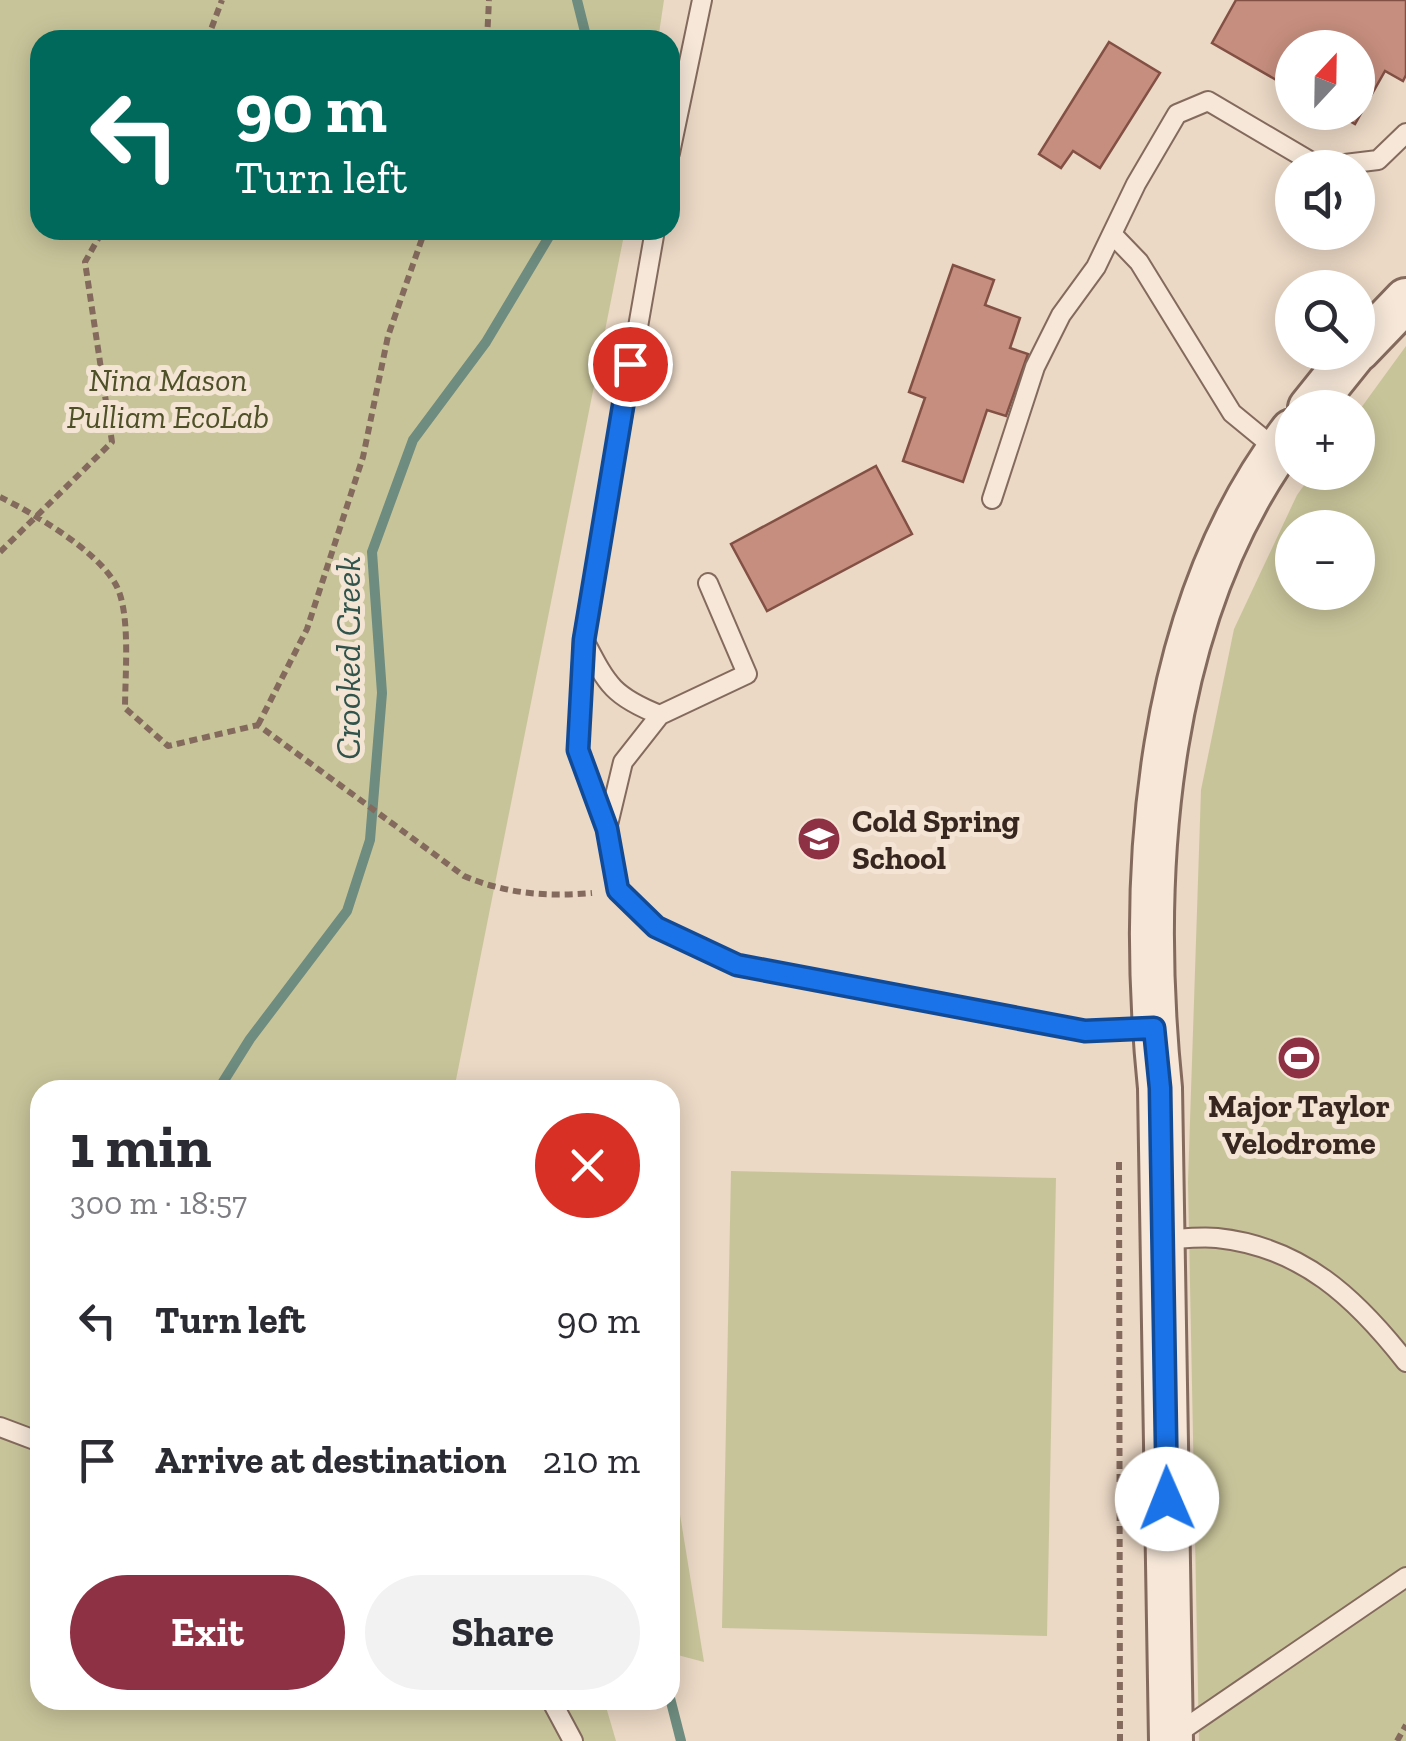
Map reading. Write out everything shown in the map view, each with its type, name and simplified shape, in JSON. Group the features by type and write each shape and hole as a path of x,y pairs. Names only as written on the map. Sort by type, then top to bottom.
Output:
{"street":[{"path":"1375,332 1406,300"},
{"path":"1325,390 1341,370"},
{"path":"1172,1739 1160,1088 1154,1028 1156,833 1174,703 1213,578 1275,460"}],"lane":[{"path":"680,105 702,0"},
{"path":"992,499 1035,367 1061,314 1096,267 1136,184 1177,114 1208,101 1320,167 1378,160 1406,133"},
{"path":"1112,235 1139,262 1232,414 1275,436"},
{"path":"653,240 584,640 578,750 607,829 618,890 656,927 737,965 1085,1031 1154,1028"},
{"path":"607,829 623,762 660,715 747,674 708,583"},
{"path":"584,640 607,685 637,706 660,715"},
{"path":"1162,1240 1218,1238 1298,1260 1369,1316 1406,1362"},
{"path":"0,1427 30,1438"},
{"path":"1172,1739 1406,1577"},
{"path":"556,1710 573,1741"}],"path":[{"path":"211,30 222,0"},
{"path":"488,30 489,0"},
{"path":"0,552 112,442 85,262 98,240"},
{"path":"258,726 307,629 363,458 388,336 422,240"},
{"path":"0,497 38,515 86,552 116,585 124,625 125,708 168,746 258,726 464,876 494,888 554,897 618,890"},
{"path":"1119,1145 1120,1741"},
{"path":"1397,1741 1406,1725"}],"green space":[{"name":"Nina Mason Pulliam EcoLab","path":"0,0 664,0 660,30 30,30 30,240 623,240 456,1080 30,1080 30,1710 607,1710 616,1741 0,1741"},
{"name":"Major Taylor Velodrome","path":"1406,346 1406,1741 1199,1741 1188,1182 1201,790 1234,629 1275,542 1275,610 1375,610 1375,510 1290,510 1301,490 1375,490 1374,390"},
{"path":"731,1171 1056,1178 1047,1636 722,1628"},
{"path":"680,1514 704,1662 680,1656"}],"building":[{"path":"1236,0 1406,0 1406,75 1403,81 1385,71 1375,89 1375,30 1275,30 1275,79 1212,43"},
{"path":"1109,42 1160,73 1100,168 1073,151 1061,168 1039,154"},
{"path":"953,265 994,280 985,305 1020,318 1010,348 1028,354 1006,416 987,410 963,482 903,461 925,398 909,392"},
{"path":"876,466 912,534 767,611 731,544"}],"waterway":[{"name":"Crooked Creek","path":"577,0 584,30"},
{"name":"Crooked Creek","path":"224,1080 250,1039 347,911 370,840 382,693 372,552 413,440 486,342 547,240"},
{"name":"Crooked Creek","path":"673,1710 681,1741"}],"place":[{"name":"Cold Spring School","path":"819,839"},
{"name":"Major Taylor Velodrome","path":"1299,1058"}],"route":[{"path":"630,364 584,640 578,750 607,829 618,890 656,927 737,965 1085,1031 1154,1028 1160,1088 1167,1499"}]}
